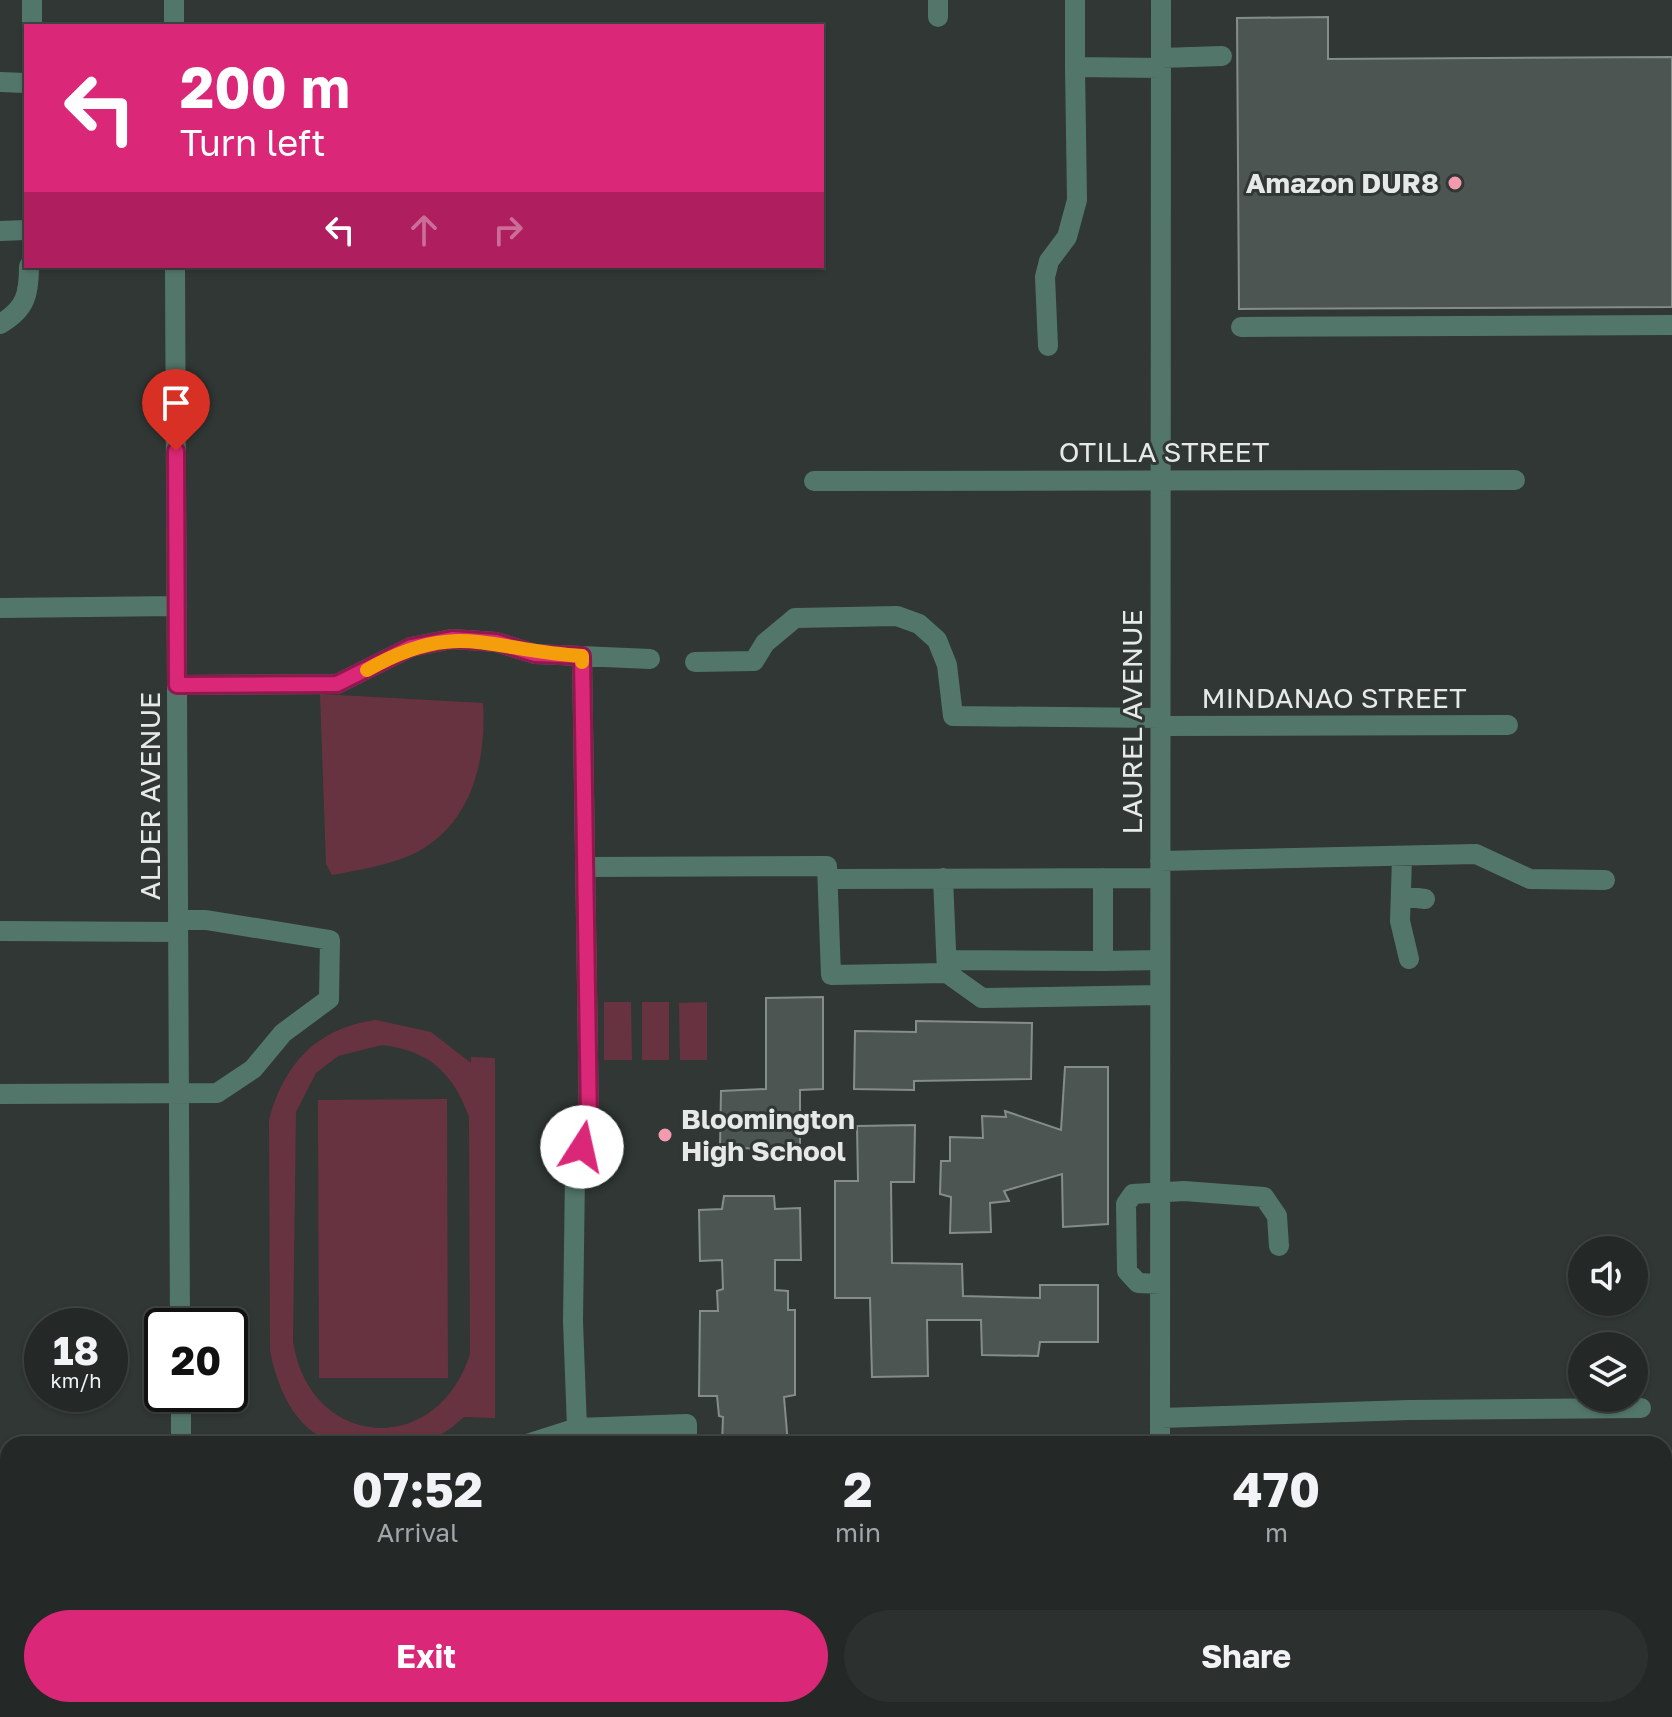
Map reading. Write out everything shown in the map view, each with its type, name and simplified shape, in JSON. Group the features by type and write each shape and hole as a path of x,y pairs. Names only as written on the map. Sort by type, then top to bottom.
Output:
{"street":[{"path":"32,0 32,24"},
{"path":"174,0 174,24"},
{"path":"1048,346 1045,277 1049,261 1067,237 1077,200 1075,0"},
{"name":"LAUREL AVENUE","path":"1160,1436 1158,480 1161,0"},
{"path":"1075,67 1161,63 1222,56"},
{"path":"0,82 24,83"},
{"path":"0,231 24,230"},
{"path":"0,324 13,316 29,295 29,268"},
{"name":"ALDER AVENUE","path":"175,268 180,1308"},
{"path":"1241,327 1672,325"},
{"name":"OTILLA STREET","path":"814,481 1515,480"},
{"path":"0,608 177,606"},
{"name":"MINDANAO STREET","path":"695,662 754,661 765,643 795,618 897,616 919,624 937,640 947,665 953,716 1160,722 1508,725"},
{"path":"177,685 337,684 411,647 452,639 496,642 535,654 650,659"},
{"path":"577,1428 573,1321 575,1175 589,1120 582,656"},
{"path":"828,879 1103,878 1160,870 1476,854 1530,879 1605,880"},
{"path":"1402,858 1400,921 1409,959"},
{"path":"585,867 827,866 831,975 947,966 1160,960"},
{"path":"943,878 947,966 982,998 1160,995"},
{"path":"1103,878 1103,961"},
{"path":"1402,896 1425,899"},
{"path":"0,931 178,926 206,920 330,940 329,999 283,1033 253,1069 234,1085 217,1093 0,1094"},
{"path":"1160,1284 1138,1283 1127,1271 1126,1204 1133,1194 1160,1192 1264,1197 1277,1216 1279,1246"},
{"path":"1160,1418 1568,1409"},
{"path":"181,1412 181,1436"},
{"path":"552,1436 577,1428 687,1424 687,1436"}],"shaded area":[{"path":"320,694 483,703 482,748 471,791 448,828 431,843 392,862 332,875 326,864"},
{"path":"604,1002 631,1002 632,1060 604,1060"},
{"path":"642,1002 669,1002 669,1060 642,1060"},
{"path":"707,1002 707,1060 680,1060 679,1003"},
{"path":"376,1020 431,1032 471,1063 471,1057 495,1058 495,1418 464,1417 438,1436 321,1436 301,1421 284,1395 270,1350 269,1120 275,1100 294,1065 320,1040 336,1031","holes":["382,1045 414,1053 447,1076 469,1117 470,1354 454,1388 431,1412 404,1425 375,1428 347,1421 323,1404 304,1377 293,1341 296,1112 316,1073 338,1056"]},
{"path":"447,1099 448,1378 319,1378 318,1100"}],"building":[{"name":"Amazon DUR8","path":"1328,17 1328,59 1672,57 1672,307 1239,309 1237,18"},
{"path":"823,997 823,1089 800,1090 800,1149 720,1148 721,1091 766,1089 766,998"},
{"path":"916,1021 1032,1023 1031,1079 914,1081 914,1090 854,1089 855,1031 916,1032"},
{"path":"1065,1067 1108,1067 1108,1224 1063,1227 1062,1174 1004,1191 1009,1201 990,1203 991,1232 950,1233 951,1197 940,1194 941,1161 950,1161 950,1137 983,1138 982,1116 1006,1117 1005,1111 1061,1130"},
{"path":"915,1125 914,1182 891,1182 892,1263 962,1264 963,1296 1040,1298 1040,1285 1098,1285 1098,1342 1040,1342 1038,1356 982,1355 981,1320 927,1320 928,1376 872,1377 870,1298 835,1298 835,1181 858,1181 857,1126"},
{"path":"724,1196 774,1196 775,1209 800,1208 801,1260 775,1260 775,1290 788,1291 788,1310 795,1310 795,1395 784,1397 787,1436 722,1436 723,1417 719,1416 717,1396 699,1396 700,1311 718,1311 717,1291 723,1289 722,1260 700,1261 699,1210 722,1209"}],"slow traffic":[{"path":"367,670 411,647 452,639 496,642 535,654 582,656 582,662"}],"place":[{"name":"Amazon DUR8","path":"1455,183"},
{"name":"Bloomington High School","path":"665,1135"}],"route":[{"path":"176,451 177,685 337,684 411,647 452,639 496,642 535,654 582,656 589,1120 582,1147"}]}
